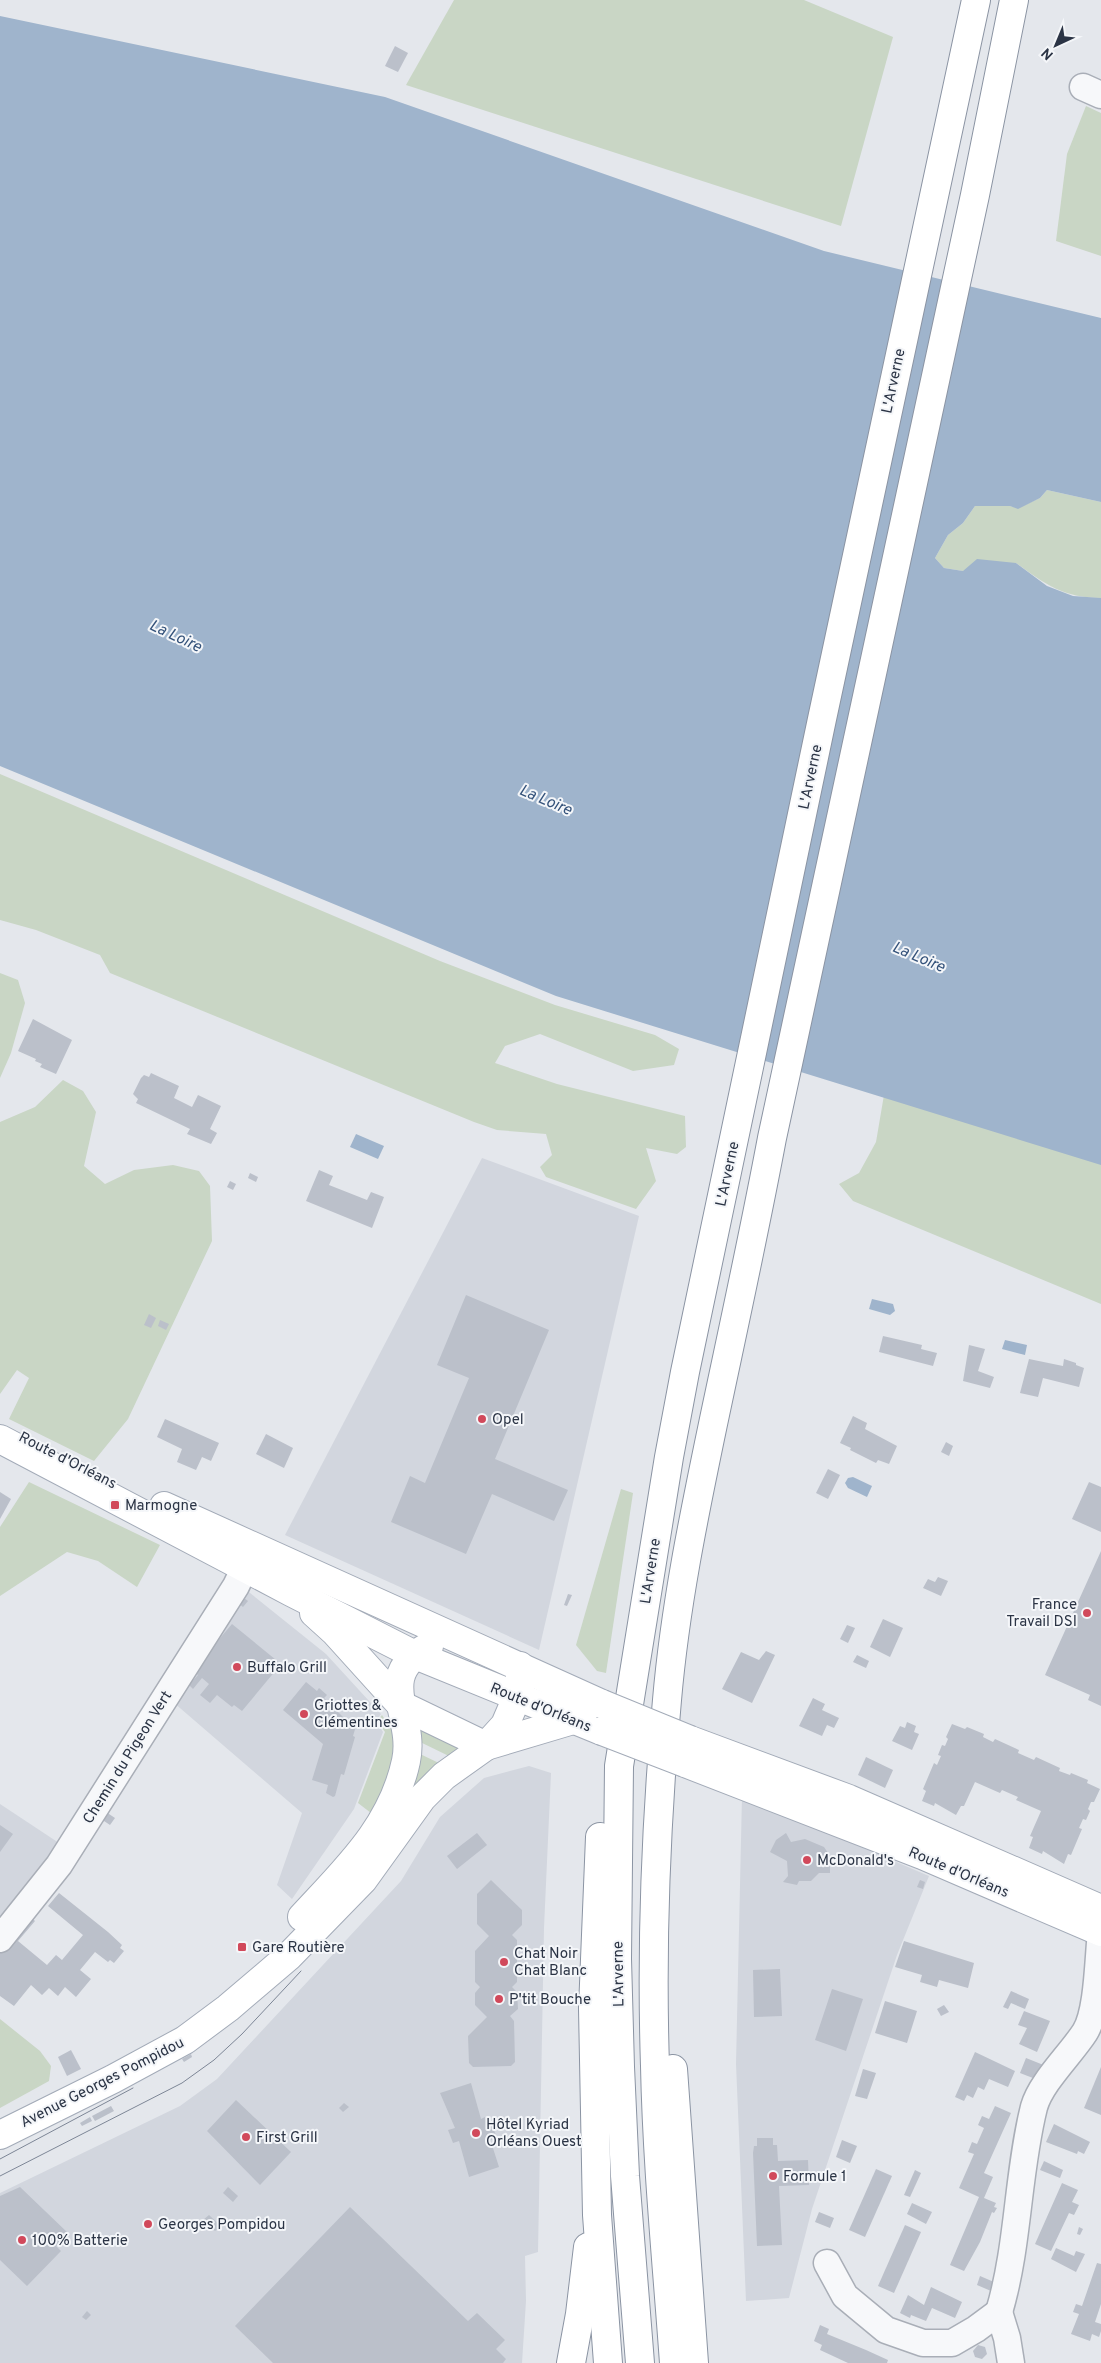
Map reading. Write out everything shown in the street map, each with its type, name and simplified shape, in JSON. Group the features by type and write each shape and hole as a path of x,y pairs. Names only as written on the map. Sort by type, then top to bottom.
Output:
{"main road":[{"name":"L'Arverne","path":"640,2363 625,2176 620,2067 617,1959 619,1766 669,1457 710,1253 934,188 976,0"},
{"path":"674,2363 654,2066 653,1930 657,1834 667,1697 680,1599 707,1456 772,1138 975,195 1014,0"},
{"name":"Route d'Orléans","path":"0,1424 105,1480 602,1704 688,1751 1101,1932"},
{"name":"Route d'Orléans","path":"0,1439 413,1654 602,1732 688,1751 849,1799 1101,1909"},
{"path":"291,1592 335,1632 402,1705 486,1746 573,1720"},
{"path":"413,1654 450,1634"},
{"name":"Avenue Georges Pompidou","path":"249,1989 276,1946 361,1852 383,1823 406,1761 408,1747 398,1684 403,1669 413,1654"},
{"path":"486,1746 510,1720 520,1690 520,1666"},
{"name":"Avenue Georges Pompidou","path":"0,2135 163,2053 205,2026 289,1956 363,1880 422,1798 444,1776 486,1746"},
{"path":"608,2363 597,2215 593,2008 601,1830 619,1766"},
{"path":"657,1834 670,1845 672,2063 694,2363"},
{"path":"571,2363 580,2314 586,2257 597,2215"}],"street":[{"name":"Chemin du Pigeon Vert","path":"0,1939 58,1865 236,1586 245,1568"},
{"path":"1011,2363 1007,2338 999,2312 1015,2238 1023,2167 1035,2105 1056,2069 1086,2031 1093,2007 1101,1932"},
{"path":"827,2263 846,2296 852,2302 886,2330 923,2343 952,2343 976,2330 999,2312"}],"shaded area":[{"path":"482,1158 639,1216 539,1650 285,1535"},
{"path":"245,1589 326,1654 381,1714 376,1721 383,1732 354,1809 292,1899 277,1885 302,1813 173,1702"},
{"path":"529,1766 551,1773 544,1928 538,2252 525,2256 526,2301 522,2363 0,2363 0,2193 180,2106 217,2079 401,1881 440,1817 484,1778"},
{"path":"742,1796 929,1876 897,1955 812,2209 789,2298 746,2301 736,2064"},
{"path":"0,1804 65,1847 0,1931"}],"green space":[{"path":"454,0 804,0 893,37 841,226 406,85"},
{"path":"1086,106 1101,113 1101,256 1056,241 1067,154"},
{"path":"1047,490 1101,502 1101,598 1065,592 1046,583 1016,563 963,571 944,568 935,558 948,535 963,523 975,506 1010,506 1018,508 1040,498"},
{"path":"0,774 440,961 555,1005 655,1035 679,1049 674,1065 633,1071 540,1034 505,1046 495,1063 557,1084 685,1116 686,1147 677,1154 646,1148 656,1181 636,1209 546,1177 540,1167 552,1155 546,1134 497,1130 474,1122 110,973 100,955 36,930 0,920"},
{"path":"0,973 18,980 25,1003 11,1053 0,1078"},
{"path":"63,1080 83,1091 96,1112 84,1166 105,1184 134,1170 173,1165 199,1171 210,1186 212,1241 128,1419 94,1461 9,1419 29,1378 17,1370 0,1394 0,1122 35,1107"},
{"path":"885,1089 1101,1152 1101,1304 853,1201 839,1184 859,1173 876,1142"},
{"path":"29,1482 160,1545 137,1587 98,1561 67,1552 0,1596 0,1527"},
{"path":"621,1489 633,1493 606,1673 597,1671 576,1645"},
{"path":"382,1715 394,1734 392,1776 371,1813 358,1803 385,1732 377,1721"},
{"path":"416,1726 463,1749 453,1758 418,1741"},
{"path":"418,1753 443,1765 404,1806"},
{"path":"0,2019 40,2051 51,2066 49,2081 0,2108"}],"water":[{"name":"La Loire","path":"0,16 385,97 824,251 1101,318 1101,502 1047,490 1040,498 1018,509 1010,506 975,506 963,523 948,535 935,558 944,568 963,571 977,559 1016,563 1047,586 1073,596 1101,598 1101,1165 556,996 0,766"},
{"path":"356,1134 384,1146 378,1159 350,1147"},
{"path":"872,1299 893,1304 895,1311 890,1315 869,1309"},
{"path":"1005,1340 1027,1345 1025,1355 1002,1349"},
{"path":"853,1477 872,1486 867,1497 848,1488 845,1483 848,1478"}],"building":[{"path":"395,46 408,53 398,72 385,66"},
{"path":"33,1019 72,1040 56,1074 40,1067 42,1064 35,1061 36,1059 18,1051"},
{"path":"151,1073 179,1086 174,1098 192,1107 198,1095 221,1106 210,1129 217,1133 211,1144 187,1134 190,1129 136,1103 138,1099 133,1094 141,1078 144,1075 149,1077"},
{"path":"319,1170 333,1176 329,1185 367,1200 371,1192 384,1197 372,1228 306,1201"},
{"path":"250,1173 258,1177 256,1182 248,1178"},
{"path":"230,1181 236,1184 233,1190 227,1187"},
{"name":"Opel","path":"466,1295 549,1330 495,1459 568,1490 554,1521 492,1494 466,1554 391,1522 410,1476 425,1483 469,1378 437,1365"},
{"path":"149,1314 156,1318 151,1328 144,1325"},
{"path":"160,1320 169,1324 166,1330 158,1326"},
{"path":"883,1336 922,1345 921,1349 937,1353 933,1366 879,1352"},
{"path":"969,1345 985,1349 978,1371 994,1377 990,1388 963,1381"},
{"path":"1029,1359 1063,1366 1064,1359 1076,1363 1076,1365 1084,1368 1079,1387 1043,1378 1038,1397 1020,1393"},
{"path":"853,1416 867,1423 865,1429 897,1446 889,1464 878,1460 876,1463 840,1443"},
{"path":"165,1419 219,1443 211,1461 202,1457 196,1470 177,1462 182,1449 157,1437"},
{"path":"266,1434 293,1448 284,1468 256,1454"},
{"path":"946,1442 953,1446 949,1456 941,1452"},
{"path":"828,1469 840,1475 828,1499 816,1493"},
{"path":"1089,1482 1101,1487 1101,1532 1072,1519"},
{"path":"0,1492 11,1499 0,1519"},
{"name":"France Travail DSI","path":"1101,1551 1101,1706 1088,1700 1090,1695 1045,1675"},
{"path":"938,1577 948,1581 941,1596 923,1588 928,1579 935,1582"},
{"path":"568,1594 572,1595 567,1606 564,1605"},
{"path":"244,1598 248,1601 243,1607 239,1604"},
{"path":"883,1619 903,1628 890,1657 870,1647"},
{"name":"Buffalo Grill","path":"232,1624 281,1664 242,1711 234,1705 232,1707 217,1695 210,1703 200,1695 209,1684 202,1678 193,1689 189,1685 198,1675 192,1671"},
{"path":"847,1625 855,1628 848,1643 840,1639"},
{"path":"766,1651 775,1655 752,1703 722,1689 741,1652 759,1660"},
{"path":"857,1655 869,1661 866,1668 853,1662"},
{"path":"306,1682 317,1691 319,1688 327,1695 324,1698 345,1719 357,1723 344,1775 341,1774 335,1796 333,1797 326,1793 328,1785 312,1780 323,1744 283,1710"},
{"path":"813,1698 825,1704 822,1710 839,1718 834,1728 827,1725 822,1736 799,1726"},
{"path":"907,1722 916,1726 914,1732 919,1734 912,1750 892,1741 900,1726 905,1728"},
{"path":"952,1724 965,1729 967,1727 984,1734 983,1737 993,1742 995,1739 1019,1750 1018,1753 1034,1760 1036,1757 1060,1768 1059,1771 1070,1775 1071,1773 1088,1780 1087,1783 1100,1789 1094,1802 1091,1802 1088,1809 1090,1811 1086,1820 1083,1819 1079,1828 1082,1829 1071,1855 1068,1854 1064,1864 1043,1851 1042,1854 1029,1848 1033,1837 1030,1836 1041,1811 1016,1800 1018,1797 1002,1790 1000,1793 975,1782 964,1806 961,1806 956,1815 935,1803 934,1806 922,1801 926,1791 923,1789 934,1763 937,1765 941,1756 938,1755 942,1745 945,1746 948,1739 946,1737"},
{"path":"866,1757 893,1770 885,1788 858,1775"},
{"path":"103,1810 115,1818 110,1825 98,1817"},
{"path":"0,1825 13,1834 0,1852"},
{"path":"477,1833 487,1845 457,1869 447,1856"},
{"name":"McDonald's","path":"786,1833 791,1842 805,1839 824,1847 830,1856 830,1873 819,1873 811,1881 799,1881 797,1885 783,1882 788,1876 787,1861 770,1852 776,1840"},
{"path":"491,1880 522,1910 522,1925 512,1935 517,1940 517,1982 512,1987 517,1992 518,2009 510,2016 514,2021 515,2062 511,2066 473,2067 469,2063 468,2036 487,2017 475,2005 475,1993 480,1987 475,1982 475,1951 489,1936 477,1924 477,1894"},
{"path":"920,1880 925,1882 923,1889 917,1887"},
{"path":"59,1893 108,1932 122,1945 120,1948 124,1951 114,1963 110,1960 108,1962 95,1952 80,1970 91,1979 76,1997 65,1987 58,1996 49,1988 42,1995 31,1985 14,2006 0,1996 0,1950 30,1916 35,1921 18,1941 47,1965 56,1955 62,1960 83,1935 48,1906"},
{"path":"904,1941 974,1963 968,1988 939,1980 937,1987 920,1982 922,1975 895,1967"},
{"path":"780,1969 782,2016 754,2017 753,1970"},
{"path":"832,1989 863,1999 846,2051 815,2040"},
{"path":"1011,1991 1029,1999 1025,2009 1011,2003 1008,2009 1003,2007"},
{"path":"885,2001 917,2011 907,2043 875,2033"},
{"path":"944,2005 949,2012 941,2016 937,2009"},
{"path":"1024,2011 1050,2021 1037,2052 1019,2044 1027,2028 1018,2025"},
{"path":"71,2050 81,2069 67,2076 58,2057"},
{"path":"975,2052 1015,2071 1008,2087 989,2079 984,2090 978,2087 973,2098 967,2095 964,2101 955,2097"},
{"path":"191,2054 192,2057 184,2062 182,2059"},
{"path":"1026,2058 1046,2066 1038,2080 1020,2073"},
{"path":"1101,2067 1101,2115 1084,2108"},
{"path":"863,2069 876,2073 867,2099 855,2096"},
{"path":"471,2083 481,2119 485,2117 488,2127 492,2125 497,2138 488,2141 492,2145 499,2167 469,2177 459,2141 453,2143 448,2130 455,2128 440,2093"},
{"path":"236,2100 291,2152 260,2185 207,2131"},
{"path":"344,2103 349,2107 343,2112 339,2108"},
{"path":"111,2106 114,2111 95,2121 92,2116"},
{"path":"995,2106 1011,2113 984,2173 993,2177 984,2198 996,2203 994,2207 997,2208 994,2213 992,2212 980,2242 964,2271 950,2265 979,2197 959,2188 974,2154 968,2152 972,2142 977,2144 984,2128 978,2125 982,2116 989,2119"},
{"path":"90,2117 92,2121 82,2126 80,2123"},
{"path":"1054,2124 1090,2142 1084,2154 1078,2151 1077,2154 1046,2142"},
{"path":"757,2138 773,2138 773,2145 777,2145 778,2161 808,2160 809,2185 779,2186 782,2245 757,2246 753,2153 754,2146 757,2146"},
{"path":"842,2140 857,2146 850,2163 836,2157"},
{"path":"1044,2161 1063,2170 1060,2178 1040,2170"},
{"path":"876,2169 892,2176 865,2237 849,2230"},
{"path":"915,2170 921,2173 910,2197 904,2195"},
{"path":"1062,2183 1078,2190 1072,2202 1079,2205 1074,2215 1069,2213 1051,2251 1035,2244"},
{"path":"20,2187 69,2234 56,2246 61,2251 27,2286 0,2260 0,2196"},
{"path":"228,2187 238,2196 233,2202 223,2193"},
{"path":"912,2203 932,2212 926,2224 907,2214"},
{"path":"350,2207 468,2321 477,2313 505,2340 496,2349 506,2359 503,2363 273,2363 235,2326"},
{"path":"819,2212 834,2218 830,2228 815,2222"},
{"path":"209,2215 221,2226 215,2231 203,2220"},
{"path":"905,2225 921,2232 894,2293 878,2286"},
{"path":"1079,2227 1083,2229 1080,2235 1077,2234"},
{"path":"1056,2248 1074,2256 1076,2251 1085,2254 1076,2272 1051,2259"},
{"path":"1097,2263 1101,2264 1101,2304 1095,2322 1101,2324 1101,2331 1099,2337 1092,2334 1090,2341 1071,2334 1079,2314 1073,2312 1076,2304 1082,2306"},
{"path":"980,2276 994,2282 991,2291 977,2285"},
{"path":"931,2287 962,2302 955,2318 932,2308 926,2321 911,2315 910,2318 900,2313 908,2295 924,2305"},
{"path":"87,2311 91,2315 86,2320 82,2317"},
{"path":"820,2325 829,2329 827,2334 888,2360 887,2363 848,2363 820,2350 822,2345 814,2341"},
{"path":"978,2345 985,2347 987,2354 982,2359 975,2357 973,2351"}],"tram line":[{"path":"0,2176 182,2083 214,2060 242,2034 301,1971"},
{"path":"0,2159 133,2088"}],"place":[{"name":"Opel","path":"482,1419"},
{"name":"Marmogne","path":"115,1505"},
{"name":"France Travail DSI","path":"1087,1613"},
{"name":"Buffalo Grill","path":"237,1667"},
{"name":"Griottes & Clémentines","path":"304,1714"},
{"name":"McDonald's","path":"807,1860"},
{"name":"Gare Routière","path":"242,1947"},
{"name":"Chat Noir Chat Blanc","path":"504,1962"},
{"name":"P'tit Bouche","path":"499,1999"},
{"name":"Hôtel Kyriad Orléans Ouest","path":"476,2133"},
{"name":"First Grill","path":"246,2137"},
{"name":"Formule 1","path":"773,2176"},
{"name":"Georges Pompidou","path":"148,2224"},
{"name":"100% Batterie","path":"22,2240"}]}
